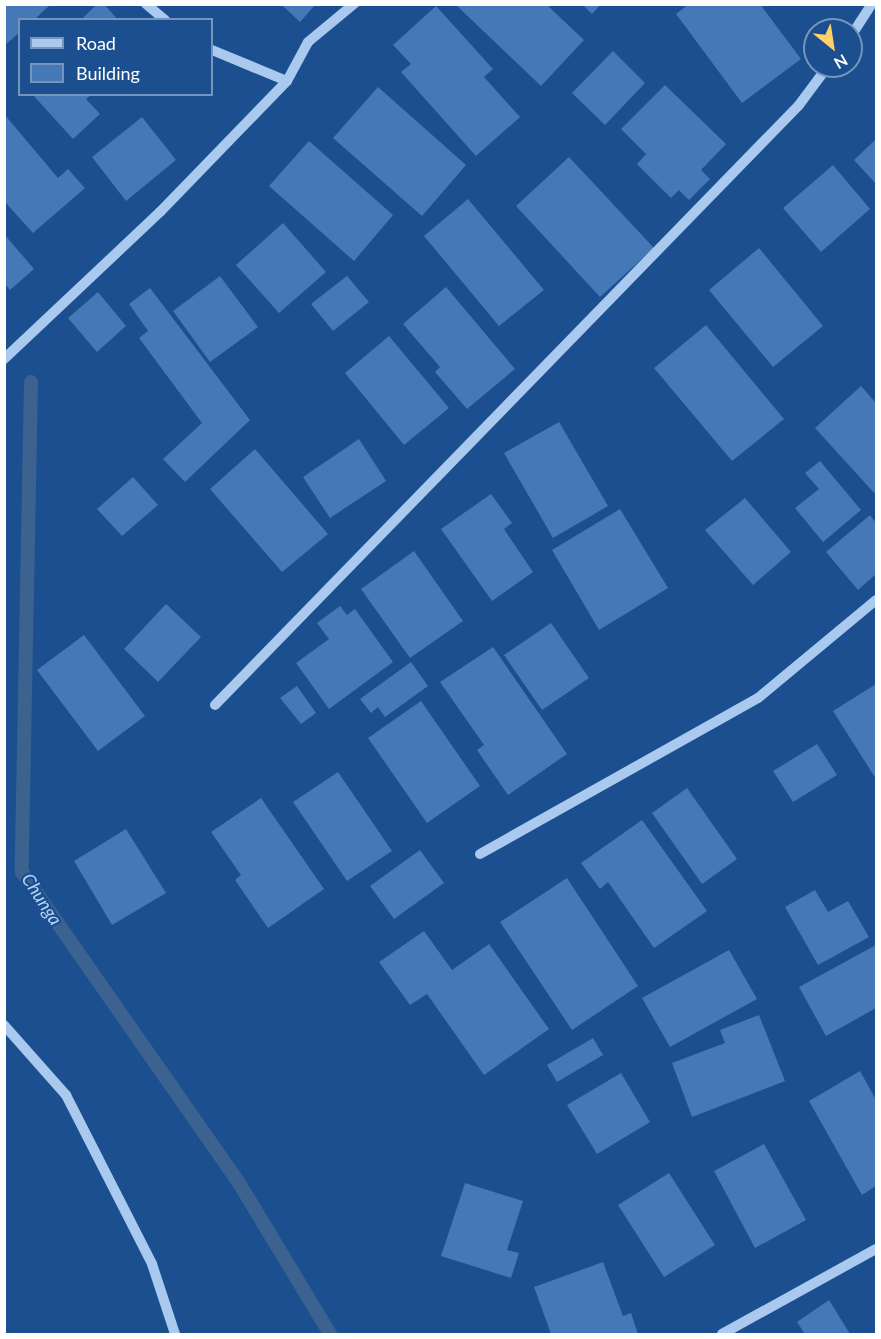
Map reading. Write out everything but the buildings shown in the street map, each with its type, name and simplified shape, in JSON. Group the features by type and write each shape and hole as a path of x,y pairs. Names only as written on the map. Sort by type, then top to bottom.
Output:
{"street":[{"path":"146,4 163,18"},
{"path":"4,358 160,212 287,81 308,42 354,4"},
{"path":"863,18 872,4"},
{"path":"213,50 287,81"},
{"path":"215,705 799,105 819,78"},
{"path":"480,854 758,698 876,600"},
{"path":"4,1025 66,1095 152,1264 176,1335"},
{"path":"722,1335 876,1249"}],"waterway":[{"name":"Chunga","path":"31,382 22,872 239,1183 330,1334"}]}
